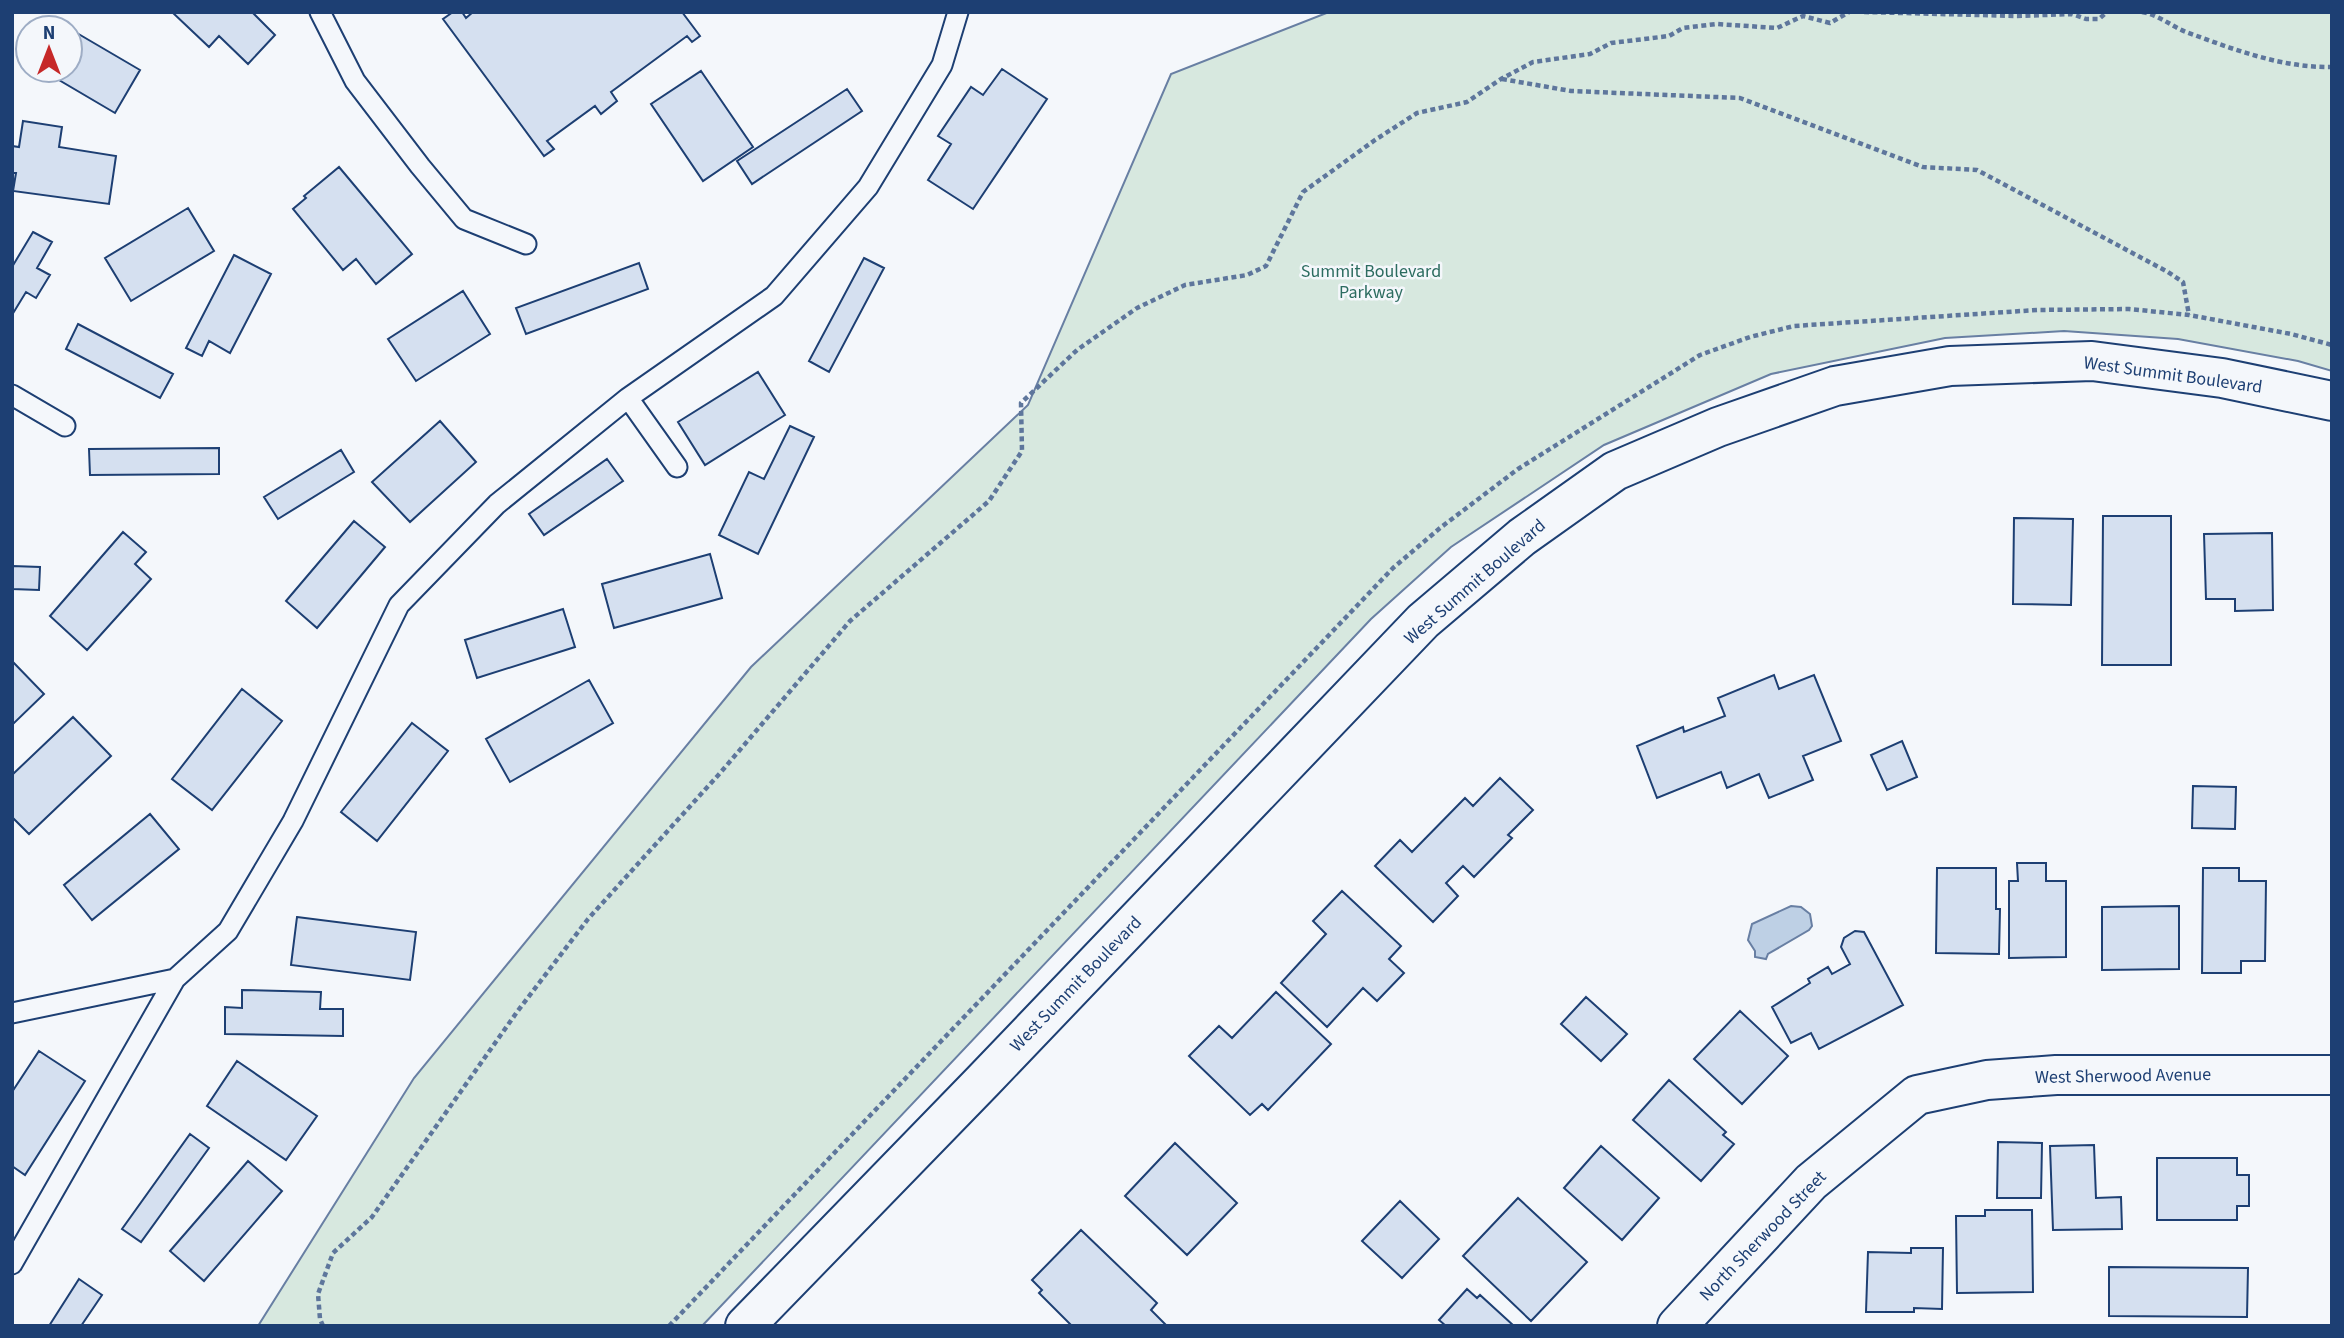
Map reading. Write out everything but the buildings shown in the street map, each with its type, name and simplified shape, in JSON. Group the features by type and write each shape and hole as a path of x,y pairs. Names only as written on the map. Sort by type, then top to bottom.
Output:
{"street":[{"name":"West Summit Boulevard","path":"745,1326 1423,621 1522,537 1615,471 1718,427 1835,386 1950,366 2092,361 2222,378 2332,401"},
{"name":"West Sherwood Avenue","path":"1917,1095 1987,1080 2056,1075 2332,1075"},
{"name":"North Sherwood Street","path":"1677,1326 1811,1182 1917,1095"}],"lane":[{"path":"320,12 355,81 464,219 526,244"},
{"path":"12,1264 175,979 228,931 293,821 399,605 497,504 628,398 775,296 868,187 942,65 958,12"},
{"path":"12,396 65,426"},
{"path":"628,398 677,467"},
{"path":"12,1013 175,979"}],"path":[{"path":"323,1326 318,1294 333,1253 372,1217 517,1012 588,919 721,772 850,621 989,501 1022,451 1021,402 1077,351 1137,308 1185,285 1247,275 1266,266 1303,192 1375,139 1417,113 1467,102 1533,62 1590,54 1611,43 1669,36 1683,28 1717,24 1777,28 1803,16 1830,23 1849,12"},
{"path":"1864,12 2017,16 2072,14 2086,19 2099,19 2107,12"},
{"path":"2142,12 2154,14 2183,31 2277,63 2332,67"},
{"path":"1501,79 1572,91 1740,98 1923,167 1977,170 2183,282 2189,315"}],"green space":[{"name":"Summit Boulevard Parkway","path":"1329,12 2332,12 2332,371 2298,361 2178,339 2064,331 1945,338 1771,374 1604,445 1451,547 1371,619 702,1326 258,1326 414,1078 751,667 1028,405 1171,74"}],"water":[{"path":"1791,906 1801,907 1810,914 1812,926 1768,954 1766,959 1755,957 1755,951 1748,940 1752,924"}]}
